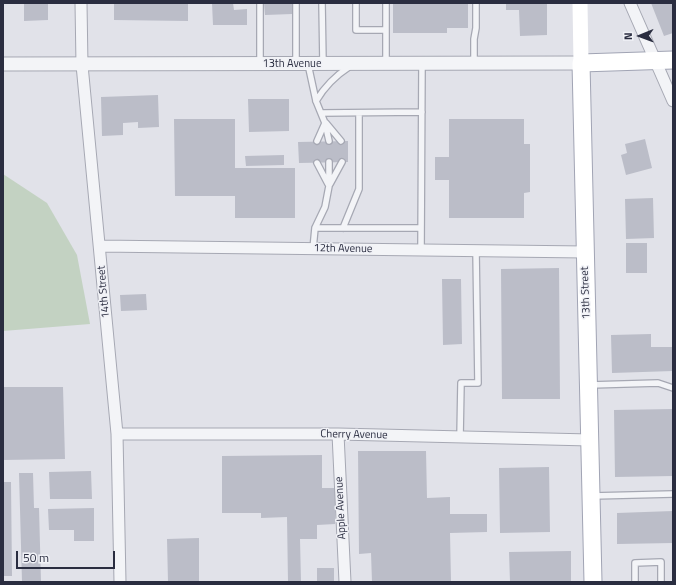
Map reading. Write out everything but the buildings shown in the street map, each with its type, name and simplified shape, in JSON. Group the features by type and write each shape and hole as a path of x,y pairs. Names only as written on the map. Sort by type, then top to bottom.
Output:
{"main road":[{"name":"13th Street","path":"580,3 593,582"},
{"path":"581,62 673,60"}],"street":[{"name":"14th Street","path":"81,3 82,64 118,434 120,582"},
{"path":"630,3 673,101"},
{"name":"13th Avenue","path":"3,64 353,64 581,62"},
{"name":"12th Avenue","path":"100,246 585,252"},
{"name":"Cherry Avenue","path":"118,434 338,434 590,440"},
{"name":"Apple Avenue","path":"338,434 345,582"}],"lane":[{"path":"260,3 260,64"},
{"path":"296,3 302,64 326,123 329,141"},
{"path":"322,3 323,64"},
{"path":"356,3 356,30 386,30"},
{"path":"386,3 386,63"},
{"path":"474,63 476,3"},
{"path":"421,250 422,63"},
{"path":"316,101 322,91 337,75 353,64"},
{"path":"322,113 422,112"},
{"path":"343,228 359,189 359,113"},
{"path":"326,123 341,141"},
{"path":"317,141 326,123"},
{"path":"313,249 316,228 325,207 329,186 329,162"},
{"path":"329,186 342,162"},
{"path":"317,163 329,186"},
{"path":"316,228 422,228"},
{"path":"460,437 461,383 478,383 476,251"},
{"path":"589,385 658,383 673,388"},
{"path":"592,496 673,494"},
{"path":"636,582 635,563 661,562 661,582"}],"green space":[{"path":"3,174 47,203 77,255 90,324 3,331"}]}
